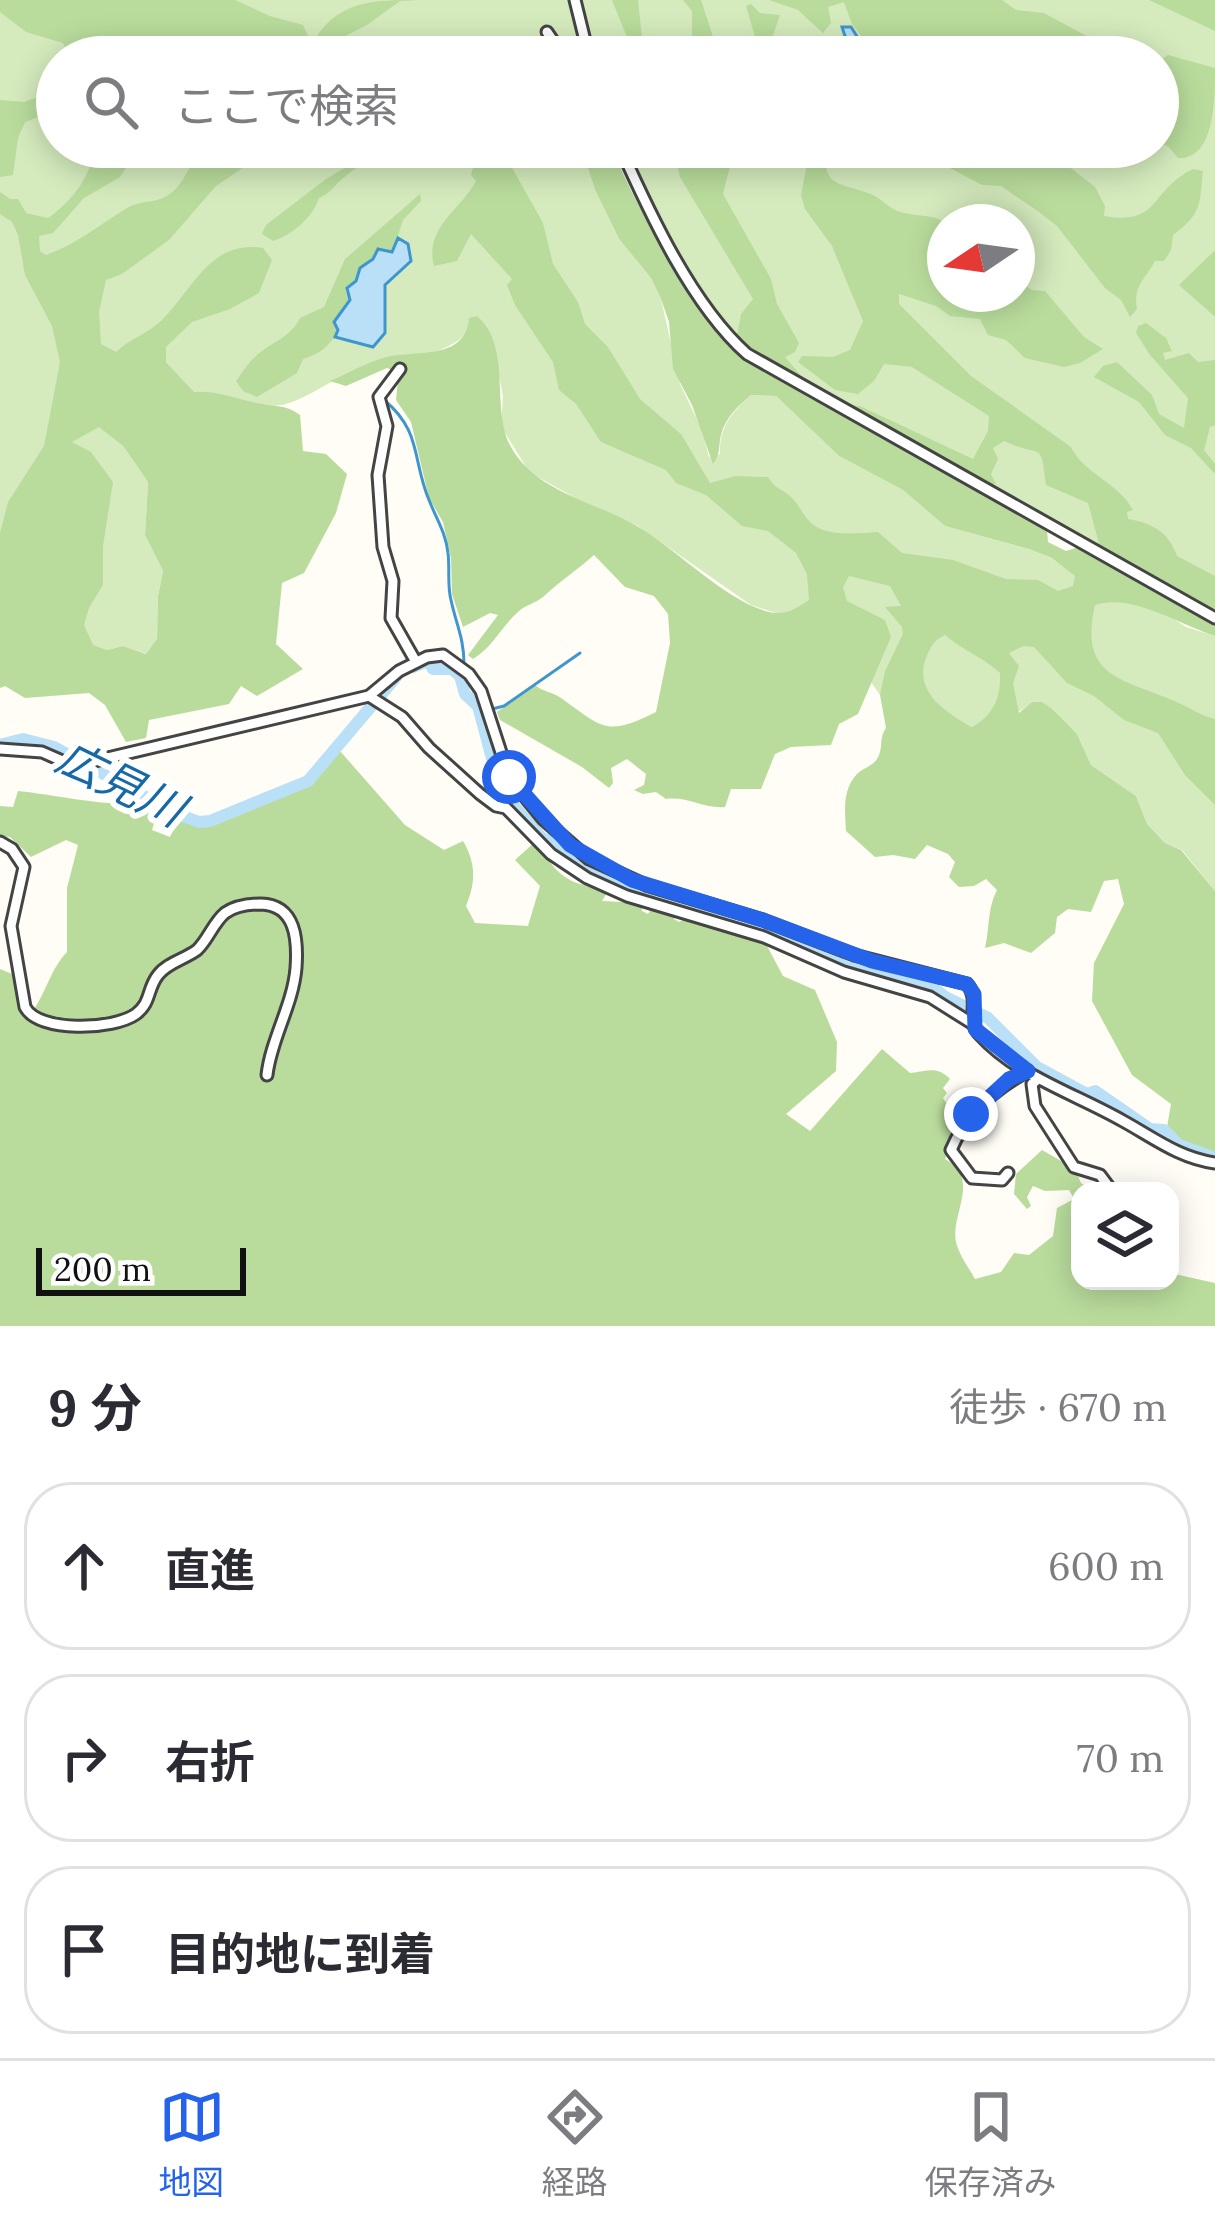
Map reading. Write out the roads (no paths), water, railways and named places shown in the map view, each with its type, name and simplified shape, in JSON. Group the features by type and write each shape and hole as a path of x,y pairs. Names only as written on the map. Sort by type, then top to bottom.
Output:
{"street":[{"path":"584,36 576,6 586,0"},
{"path":"547,32 550,36"},
{"path":"631,168 674,253 730,339 747,354 1215,618"},
{"path":"400,369 381,395 387,426 378,475 383,547 393,581 391,618 416,662"},
{"path":"0,749 42,752 74,766 374,699 416,662 443,655 465,669 482,692 509,777 521,797 580,853 632,880 763,920 872,961 963,982 973,990 973,1022"},
{"path":"374,699 402,717 480,794 496,806 508,807 569,868 610,890 732,926 836,969 948,1006 973,1022 982,1038 1039,1079 1171,1150 1215,1163"},
{"path":"508,807 521,797"},
{"path":"0,842 12,849 24,867 11,926 25,1007 30,1016 45,1024 128,1020 148,1004 159,973 199,948 225,914 254,904 286,914 296,942 294,982 267,1075"},
{"path":"1009,1173 1002,1180 972,1178 951,1150 971,1114 1009,1079 1028,1071"},
{"path":"1039,1079 1032,1084 1035,1106 1074,1167 1100,1175 1105,1182"}],"water":[{"path":"842,27 851,27 857,36 845,36"},
{"path":"398,238 408,244 411,261 385,285 385,333 373,347 335,337 334,322 350,300 347,288 378,249 392,252"}],"waterway":[{"path":"384,400 405,423 445,539 464,664"},
{"path":"492,709 504,706 580,653"},
{"name":"広見川","path":"413,667 428,661 433,669 452,669 460,676 465,694 478,706 498,781 508,799 541,837 563,848 594,876 755,931 775,930 848,968 871,968 924,981 988,1018 1037,1067 1087,1094 1095,1091 1150,1129 1164,1130 1179,1145 1215,1158"},
{"name":"広見川","path":"0,745 23,739 54,747 175,813 210,821 308,781 396,677"}]}
